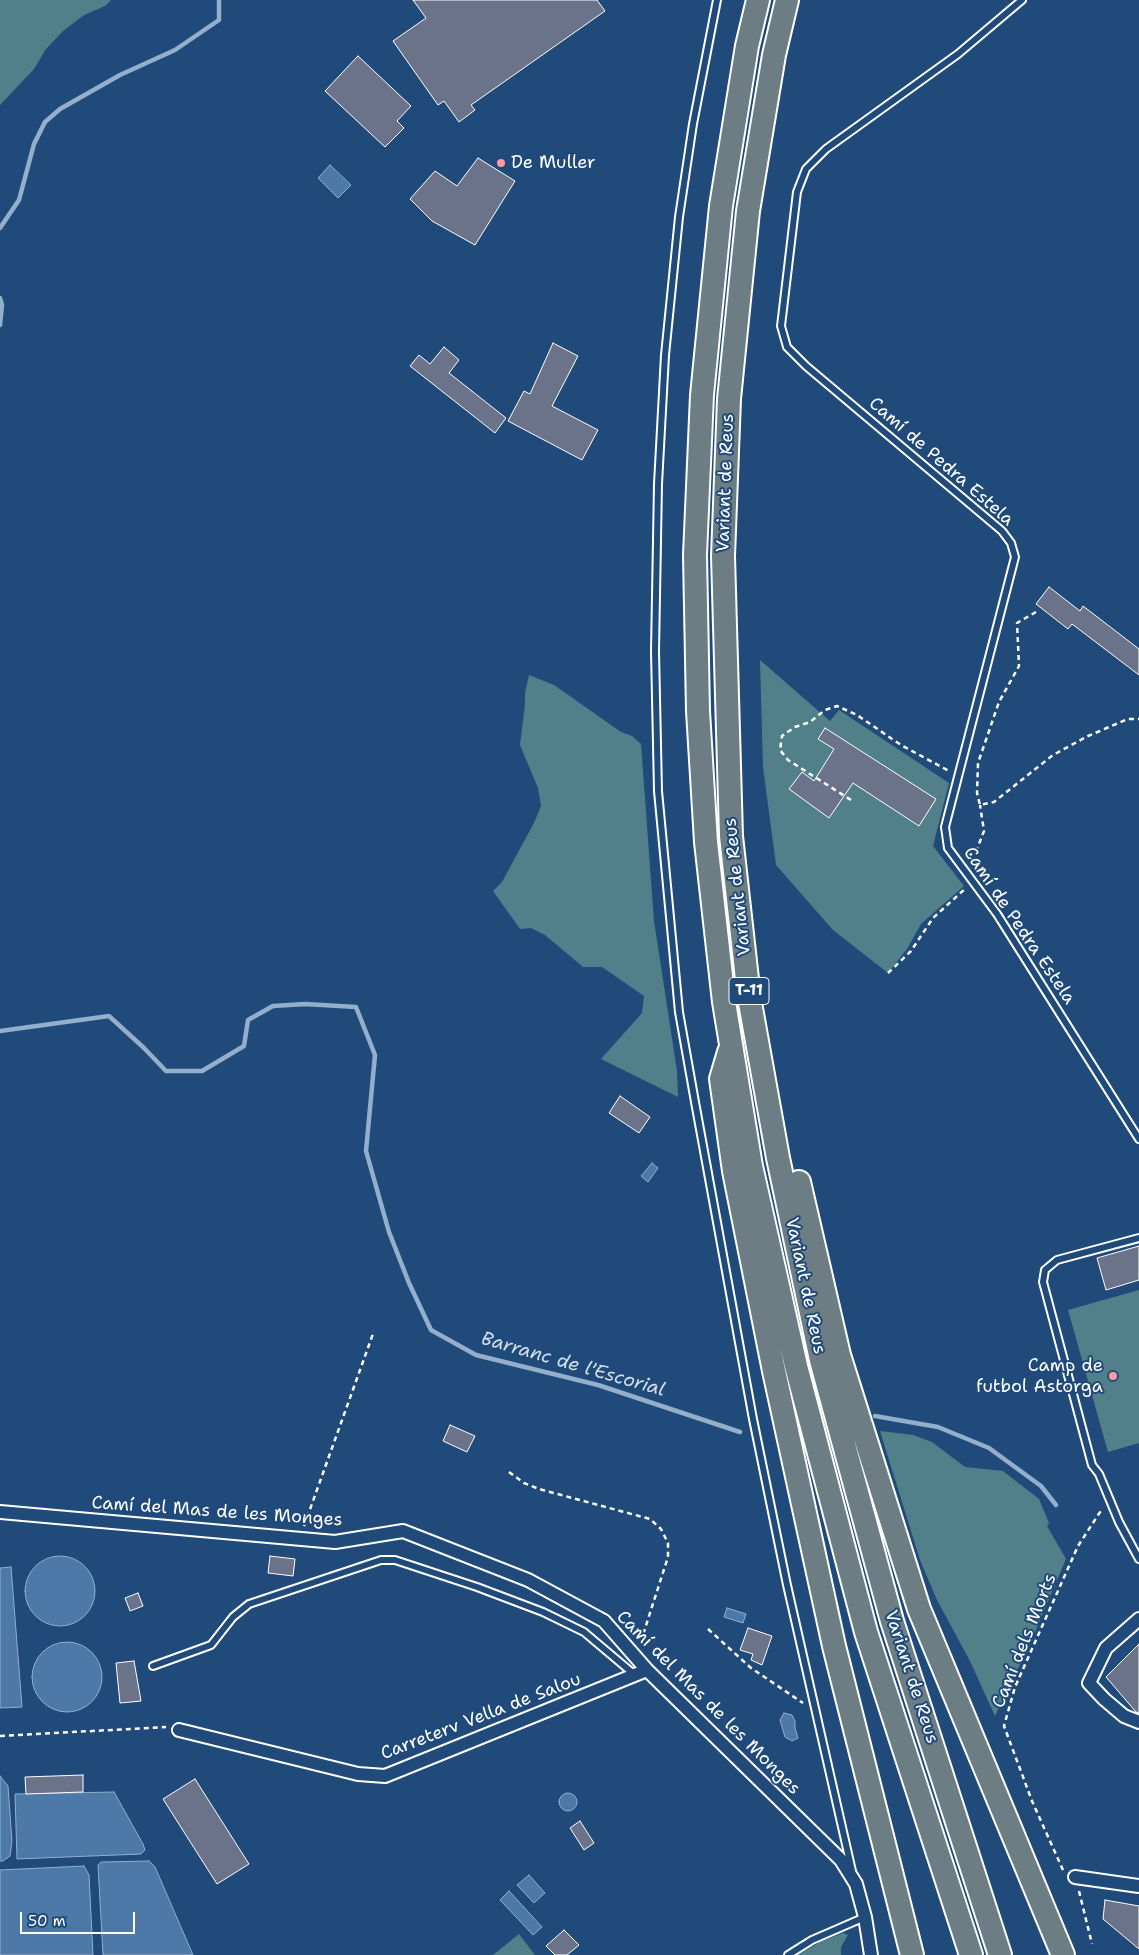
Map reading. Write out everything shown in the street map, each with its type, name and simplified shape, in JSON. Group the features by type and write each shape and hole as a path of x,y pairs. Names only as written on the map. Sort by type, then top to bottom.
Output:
{"highway":[{"name":"Variant de Reus","path":"758,0 747,46 721,206 702,396 695,555 698,711 706,842 724,1002 752,1166 798,1375 866,1632 971,1955"},
{"name":"Variant de Reus","path":"786,0 774,55 748,211 729,399 723,556 732,836 749,997 778,1158 821,1360 892,1621 1000,1955"},
{"path":"732,836 792,1154 839,1355 919,1609 1063,1955"},
{"path":"731,1044 721,1079 734,1171 774,1371 834,1646 912,1955"}],"street":[{"name":"Camí del Mas de les Monges","path":"0,1512 335,1542 403,1531 528,1580 604,1621 636,1657 641,1673 841,1860 856,1884 865,1917 871,1955"},
{"path":"1139,1619 1106,1648 1089,1683 1124,1716 1139,1722"},
{"name":"Carreterv Vella de Salou","path":"179,1730 358,1774 385,1776 641,1673"},
{"path":"1075,1877 1139,1886"}],"lane":[{"path":"718,0 693,124 680,207 665,355 658,484 655,632 658,791 679,1012 753,1419 787,1585 856,1884"},
{"name":"Camí de Pedra Estela","path":"1022,0 958,54 826,149 806,169 797,192 781,326 787,347 806,366 1002,531 1011,543 1015,557 945,827 948,848 997,914 1139,1139"},
{"path":"1139,1238 1057,1260 1045,1270 1043,1282 1092,1465 1099,1474 1119,1522 1139,1559"},
{"path":"153,1666 211,1645 233,1617 249,1604 381,1560 395,1560 477,1587 543,1612 584,1632 641,1673"},
{"path":"788,1955 812,1940 865,1917"}],"path":[{"path":"960,864 976,849 984,832 977,793 978,763 999,702 1019,666 1017,623 1036,612"},
{"path":"851,800 788,760 780,750 782,736 795,727 810,722 825,710 837,706 858,715 901,745 957,775"},
{"path":"980,805 994,802 1053,755 1088,736 1128,719 1139,719"},
{"path":"888,973 911,952 933,918 973,882"},
{"path":"300,1539 374,1331"},
{"path":"509,1472 524,1483 539,1489 650,1519 662,1529 668,1544 668,1557 636,1657"},
{"name":"Camí dels Morts","path":"1075,1877 1063,1870 1032,1800 1004,1726 1015,1687 1078,1546 1109,1497"},
{"path":"708,1629 751,1668 795,1699 815,1709"},
{"path":"0,1736 166,1728 179,1730"},
{"path":"1075,1877 1092,1944"}],"green space":[{"path":"0,0 111,0 105,6 84,15 63,31 46,49 34,69 0,105"},
{"path":"760,660 830,721 839,710 949,783 933,846 964,886 921,924 907,949 888,973 833,930 776,865 763,767"},
{"path":"529,675 554,685 621,732 632,736 641,744 654,921 677,1071 678,1097 601,1059 642,1013 644,996 602,967 583,967 545,935 531,928 520,929 493,891 502,882 534,823 541,806 538,788 520,745 525,693"},
{"name":"Camp de futbol Astorga","path":"1139,1290 1139,1443 1108,1452 1068,1310"},
{"path":"880,1431 913,1435 932,1442 965,1467 1003,1471 1039,1499 1049,1523 1047,1526 1066,1559 1029,1646 995,1716 970,1661 937,1600 920,1560"},
{"path":"843,1933 848,1935 841,1947 841,1955 798,1955 820,1942"},
{"path":"519,1934 535,1955 493,1955"}],"water":[{"path":"330,165 351,185 338,198 318,178"},
{"path":"652,1163 658,1168 648,1182 641,1176"},
{"path":"60,1556 73,1559 85,1566 92,1578 95,1591 92,1604 85,1616 73,1623 60,1626 47,1623 35,1616 28,1604 25,1591 28,1578 35,1566 47,1559"},
{"path":"11,1567 22,1707 0,1708 0,1568"},
{"path":"727,1608 746,1614 743,1623 724,1617"},
{"path":"67,1642 80,1645 92,1652 99,1664 102,1677 99,1690 92,1702 80,1709 67,1712 54,1709 42,1702 35,1690 32,1677 35,1664 42,1652 54,1645"},
{"path":"784,1713 792,1715 795,1721 798,1738 792,1741 785,1737 780,1720"},
{"path":"0,1776 8,1786 12,1841 10,1856 3,1861 0,1861"},
{"path":"114,1792 143,1844 145,1850 141,1854 17,1859 15,1794"},
{"path":"568,1793 576,1798 577,1802 572,1810 568,1811 560,1806 559,1802 564,1794"},
{"path":"149,1861 155,1867 193,1955 103,1955 98,1865 101,1862"},
{"path":"84,1866 89,1875 93,1955 0,1955 0,1870"},
{"path":"529,1875 545,1893 534,1903 517,1885"},
{"path":"509,1891 542,1927 533,1935 500,1900"}],"building":[{"path":"413,0 597,0 605,11 471,105 475,110 459,122 444,101 438,105 393,41 426,18"},
{"path":"358,56 411,106 397,121 404,128 385,147 325,91"},
{"path":"478,158 515,181 475,245 432,221 410,199 435,171 457,186"},
{"path":"553,343 578,356 552,406 598,430 582,460 508,421 524,391 530,394"},
{"path":"444,347 459,360 449,373 506,418 495,433 410,366 419,355 430,364"},
{"path":"1049,587 1080,611 1083,606 1139,649 1139,675 1072,624 1068,629 1036,604"},
{"path":"825,728 936,799 919,826 853,783 829,818 789,789 802,772 814,781 834,749 818,739"},
{"path":"620,1096 650,1117 639,1133 609,1113"},
{"path":"1139,1246 1139,1280 1106,1290 1097,1258"},
{"path":"450,1425 475,1436 467,1452 443,1441"},
{"path":"270,1556 295,1559 293,1576 268,1573"},
{"path":"138,1593 143,1606 130,1611 125,1598"},
{"path":"748,1628 772,1636 762,1665 751,1660 753,1654 740,1650"},
{"path":"1139,1644 1139,1713 1136,1712 1106,1677"},
{"path":"134,1661 141,1701 120,1703 116,1663"},
{"path":"83,1775 83,1792 26,1794 25,1777"},
{"path":"195,1779 249,1864 217,1884 163,1799"},
{"path":"580,1821 594,1843 584,1850 570,1828"},
{"path":"1105,1900 1139,1906 1139,1949 1103,1919"},
{"path":"564,1930 579,1945 567,1955 555,1955 546,1946"}],"waterway":[{"path":"0,228 19,200 34,144 45,122 60,109 120,75 175,50 219,20 219,0"},
{"path":"0,298 2,305 0,325"},
{"name":"Barranc de l'Escorial","path":"0,1031 109,1016 166,1071 202,1071 244,1046 248,1020 273,1006 305,1004 356,1007 375,1055 366,1151 389,1232 409,1283 431,1330 476,1355 598,1385 740,1432"},
{"name":"Barranc de l'Escorial","path":"875,1416 938,1427 989,1448 1041,1486 1056,1505"}],"place":[{"name":"De Muller","path":"501,163"},
{"name":"Camp de futbol Astorga","path":"1113,1376"}]}
